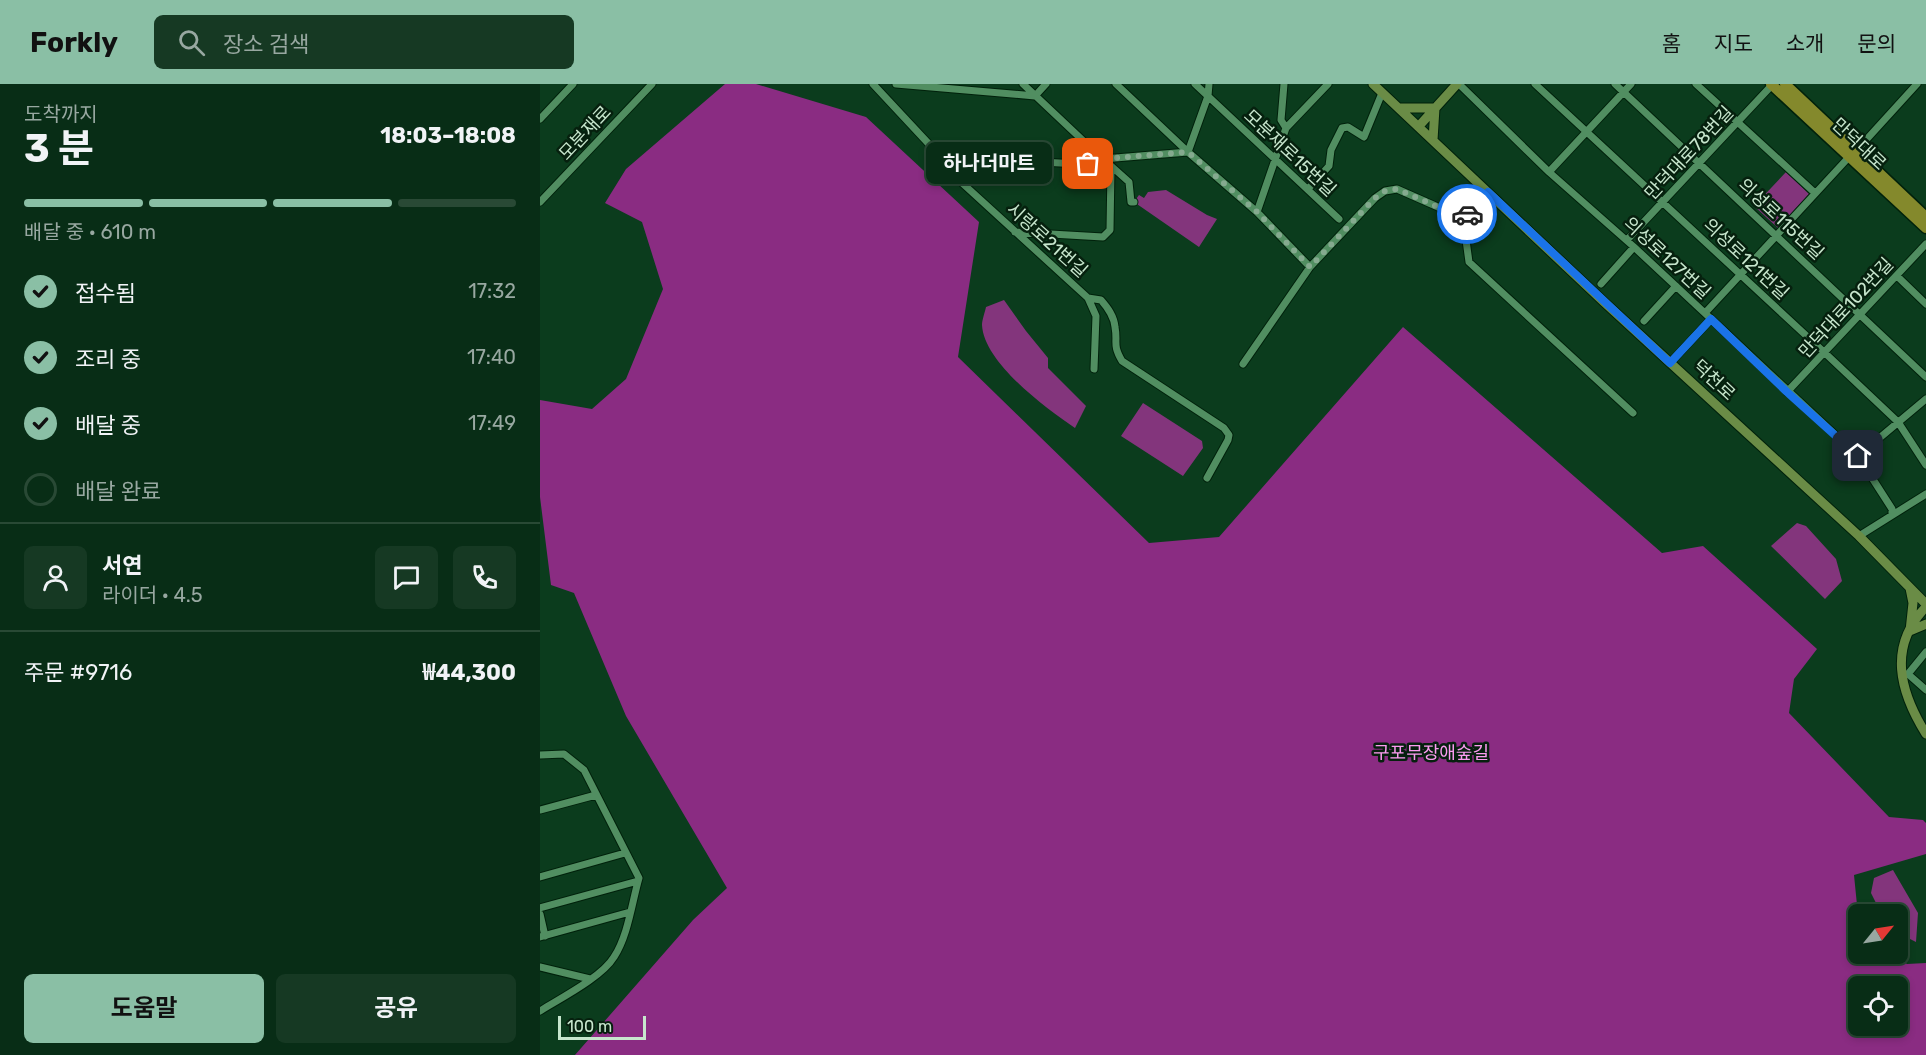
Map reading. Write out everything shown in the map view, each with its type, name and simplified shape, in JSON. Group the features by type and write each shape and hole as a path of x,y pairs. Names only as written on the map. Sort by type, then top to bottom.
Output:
{"main road":[{"name":"덕천로","path":"1373,84 1670,363 1859,536 1926,606"},
{"path":"1419,126 1458,84"},
{"name":"만덕대로","path":"1785,84 1926,228"},
{"name":"만덕대로","path":"1772,85 1926,217"},
{"path":"1399,108 1435,108"},
{"path":"1433,140 1435,108"},
{"path":"1909,213 1918,216 1926,224"},
{"path":"1910,588 1913,603 1910,631"},
{"path":"1926,606 1905,639 1901,653 1911,709 1926,734"},
{"path":"1910,631 1926,624"}],"street":[{"path":"540,119 573,84"},
{"name":"모분재로","path":"540,202 652,84"},
{"name":"시랑로21번길","path":"873,84 941,157 948,171 1088,298 1101,300 1111,312 1116,327 1115,349 1122,361 1224,428 1229,435 1228,440 1207,478"},
{"path":"896,84 1035,96"},
{"path":"1023,84 1129,182 1131,202 1134,202"},
{"path":"1035,96 1046,84"},
{"path":"1116,84 1188,152 1257,212 1310,267"},
{"name":"모분재로15번길","path":"1195,84 1339,219"},
{"path":"1188,152 1208,96 1209,84"},
{"path":"1284,84 1281,120 1286,128"},
{"path":"1257,212 1286,128 1328,84"},
{"name":"의성로127번길","path":"1458,84 1549,172 1627,240 1858,456 1892,509 1892,514"},
{"name":"의성로121번길","path":"1535,84 1898,422 1926,465"},
{"name":"의성로115번길","path":"1615,84 1926,377"},
{"path":"1549,172 1631,84"},
{"path":"1696,84 1815,193"},
{"path":"1705,313 1917,84"},
{"name":"만덕대로78번길","path":"1627,240 1772,85"},
{"path":"1308,189 1329,166 1331,150 1342,128 1348,127 1364,136 1383,93"},
{"path":"1103,159 1188,152"},
{"path":"941,157 1099,165 1103,159"},
{"path":"1015,232 1103,237 1110,230 1111,167 1103,159"},
{"path":"1243,364 1310,267 1375,198 1385,191 1397,189 1463,218"},
{"path":"1463,218 1488,192"},
{"path":"1463,218 1469,261 1633,413"},
{"name":"만덕대로102번길","path":"1787,392 1926,244"},
{"path":"1601,284 1634,247"},
{"path":"1897,276 1926,304"},
{"path":"1644,321 1676,286"},
{"path":"1088,298 1096,316 1094,369"},
{"path":"1670,363 1711,319"},
{"path":"1858,456 1926,399"},
{"path":"1859,536 1926,494"},
{"path":"1926,652 1905,675 1926,690"},
{"path":"540,755 564,754 584,771 639,878 622,941 614,958 600,972 540,1011"},
{"path":"540,810 596,795"},
{"path":"540,877 625,853"},
{"path":"540,908 638,881"},
{"path":"540,914 542,937 630,912"},
{"path":"540,967 590,979"}],"shaded area":[{"path":"1786,172 1809,194 1778,228 1754,206"},
{"path":"1166,190 1217,219 1199,247 1134,202 1139,195 1144,198 1148,192"},
{"path":"1004,300 1048,358 1048,368 1086,406 1075,428 1018,383 993,354 985,340 982,321 986,307"},
{"path":"1143,403 1202,441 1203,448 1183,476 1121,436"},
{"path":"1797,523 1806,526 1836,559 1842,581 1825,599 1771,546"},
{"path":"1893,870 1918,913 1916,942 1908,938 1908,904 1876,904 1871,893 1874,878"}],"green space":[{"name":"구포무장애숲길","path":"725,84 756,84 866,117 979,222 958,357 1149,543 1219,537 1403,327 1662,553 1703,546 1817,649 1794,679 1789,713 1889,817 1923,820 1926,823 1926,854 1854,875 1857,904 1848,904 1848,964 1926,963 1926,1055 575,1055 693,920 727,888 626,716 574,593 551,585 540,497 540,400 592,409 626,379 663,289 642,222 605,203 626,169"}],"way so far":[{"path":"1088,164 1099,165 1103,159 1188,152 1257,212 1310,267 1375,198 1385,191 1397,189 1463,218 1467,214"}],"place":[{"name":"하나더마트","path":"1088,164"}],"route":[{"path":"1467,214 1488,192 1670,363 1711,319 1858,456"}]}
